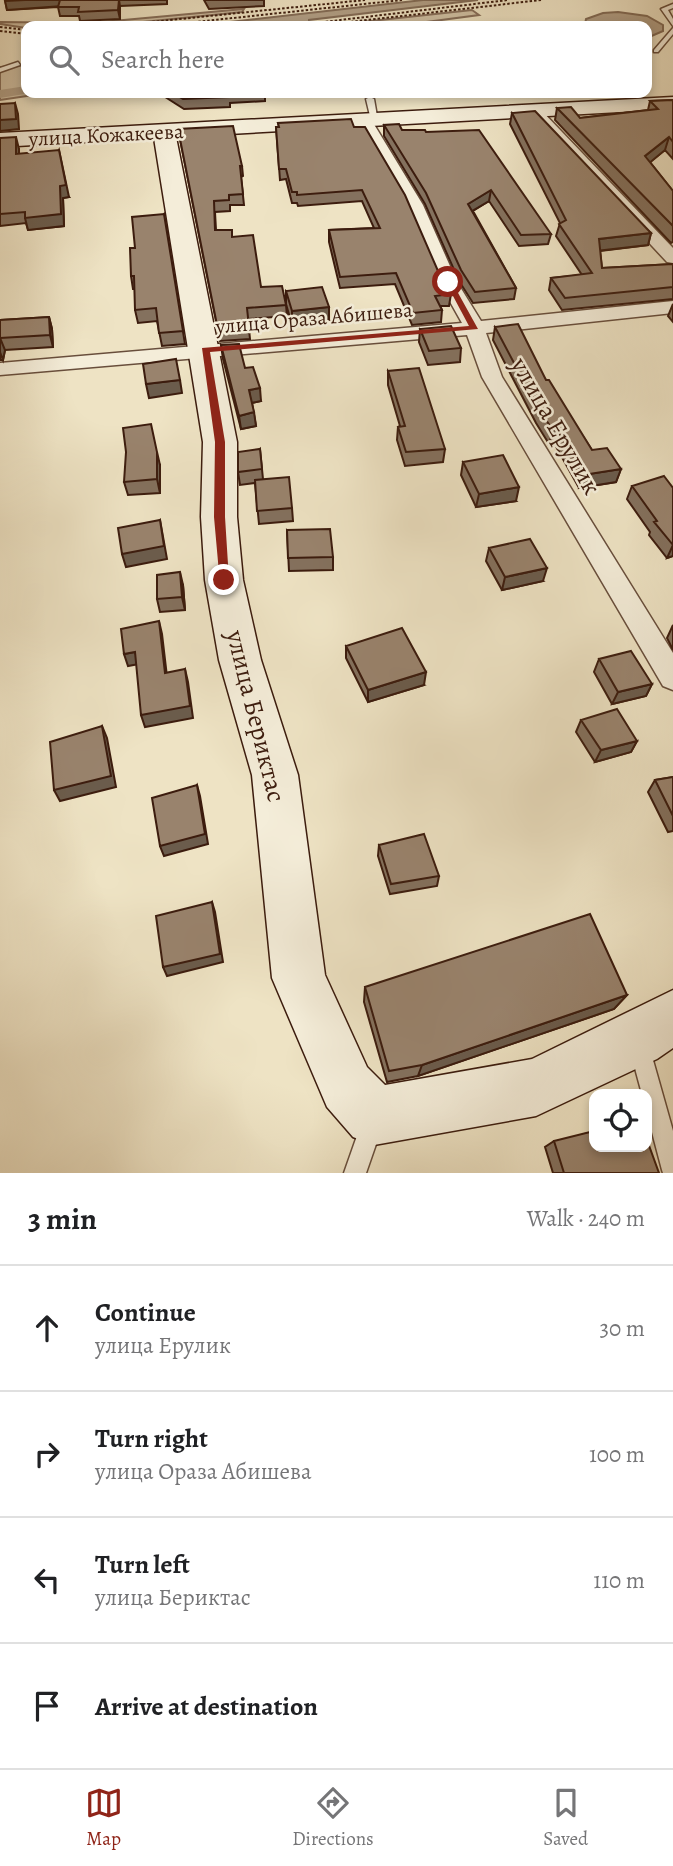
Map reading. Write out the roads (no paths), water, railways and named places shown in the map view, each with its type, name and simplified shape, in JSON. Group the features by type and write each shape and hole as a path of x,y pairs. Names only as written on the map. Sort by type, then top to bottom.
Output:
{"street":[{"name":"улица Кожакеева","path":"0,140 673,103"},
{"path":"535,112 673,258"},
{"name":"улица Ерулик","path":"370,121 415,205 448,282 475,328 492,377 673,678"},
{"name":"улица Бериктас","path":"164,132 220,442 219,517 224,580 240,660 275,775 299,978 347,1087 374,1116"},
{"name":"улица Ораза Абишева","path":"0,369 475,328 673,307"},
{"path":"374,1116 536,1087 655,1028"}],"lane":[{"path":"673,6 664,9 673,24"},
{"path":"656,51 673,30"},
{"path":"0,70 18,64"},
{"path":"370,99 370,121"},
{"path":"655,1028 673,1170"},
{"path":"355,1173 374,1116"}],"waterway":[{"path":"0,94 21,91"}]}
